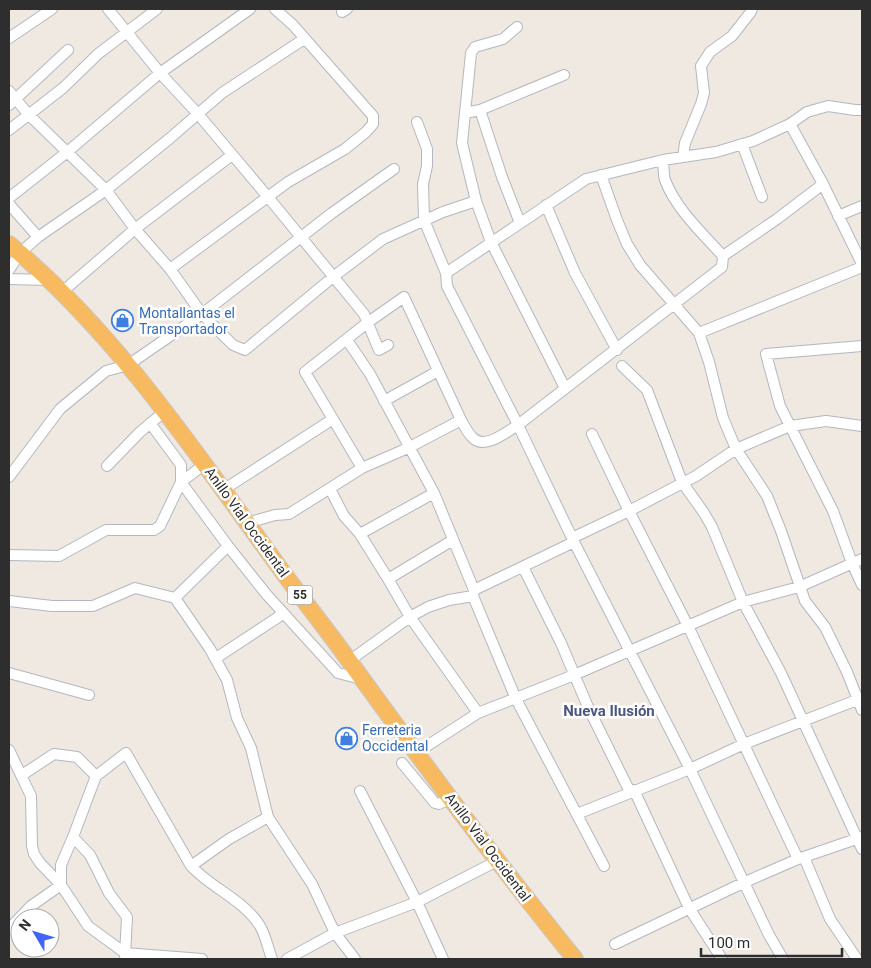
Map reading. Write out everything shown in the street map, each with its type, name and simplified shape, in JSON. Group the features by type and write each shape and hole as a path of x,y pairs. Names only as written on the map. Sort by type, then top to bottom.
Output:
{"highway":[{"name":"Anillo Vial Occidental","path":"14,249 62,292 94,325 128,365 248,523 361,679 497,861 575,959"}],"street":[{"path":"9,38 52,9"},
{"path":"108,9 160,73 198,114 268,197 364,314 366,323 379,350 388,345"},
{"path":"9,130 63,88 98,54 126,31 157,9"},
{"path":"9,198 66,153 160,73 250,9"},
{"path":"170,269 288,182 345,149 373,124 373,116 293,25 275,9"},
{"path":"683,157 684,143 704,93 701,66 710,52 732,36 752,9"},
{"path":"517,27 503,38 475,47 471,53 462,143 476,201 491,242 566,388"},
{"path":"9,270 14,249 38,237 106,190 222,93 304,38"},
{"path":"68,50 11,98 106,190 135,229 170,269 202,314 233,345 245,350 333,277 383,239 443,212 476,201"},
{"path":"465,113 480,110 564,76"},
{"path":"446,273 586,179 663,160 716,152 742,144 790,124 807,112 828,106 862,110"},
{"path":"480,110 502,177 520,223"},
{"path":"417,122 427,149 427,166 422,184 424,220 446,273 447,286 518,425 573,540 690,768 769,935 783,959"},
{"path":"700,333 862,266 823,184 790,124"},
{"path":"742,144 762,197"},
{"path":"62,292 135,229 232,155"},
{"path":"362,468 304,372 348,340 366,323 404,297 461,420 472,438 482,443 492,440 518,425 722,267 722,256 673,197 665,178 663,160"},
{"path":"9,476 60,409 106,371 128,365 202,314 332,213 394,170"},
{"path":"601,175 627,244 640,266 700,333 723,418 736,449 767,496 781,531 804,601 825,627 860,698 862,710"},
{"path":"722,256 777,219 823,184"},
{"path":"9,204 38,237"},
{"path":"546,206 575,273 617,350"},
{"path":"838,216 862,206"},
{"path":"9,279 49,280"},
{"path":"348,340 370,374 408,448 434,493 516,699 604,866"},
{"path":"862,346 766,354 780,406 833,511 862,586"},
{"path":"622,366 647,390 682,482 712,528 744,602 781,673 859,838 862,849"},
{"path":"384,401 438,371"},
{"path":"107,466 150,423 164,412"},
{"path":"223,490 333,419"},
{"path":"248,523 275,514 288,514 362,468 408,448 461,420"},
{"path":"348,661 410,617 428,607 473,593 696,476 736,449 790,426 826,421 862,426"},
{"path":"150,423 181,465 182,482 228,546 283,614 338,673 361,679"},
{"path":"592,434 688,626 830,919 858,957"},
{"path":"9,555 59,556 106,530 154,530 160,526 182,482 204,464"},
{"path":"330,489 344,516 360,534 410,617 478,713"},
{"path":"360,534 434,493"},
{"path":"388,579 453,540"},
{"path":"175,598 228,546"},
{"path":"416,753 478,713 574,675 744,602 799,587 862,559"},
{"path":"523,567 689,908 722,959"},
{"path":"9,601 52,606 93,606 135,588 175,598 216,658 227,680 238,718 251,748 268,817 312,884 335,933 355,959"},
{"path":"216,658 283,614"},
{"path":"9,672 89,695"},
{"path":"577,814 802,720 860,698"},
{"path":"9,750 31,796 32,846 34,854 61,885 88,926 125,956 202,959"},
{"path":"61,885 61,865 96,776 126,753 191,866 249,912 261,927 272,959"},
{"path":"22,776 54,754 77,757 96,776"},
{"path":"402,764 435,803 439,804 451,798"},
{"path":"360,790 417,902 443,959"},
{"path":"191,866 230,839 268,817"},
{"path":"73,837 90,855 109,893 128,917 125,956"},
{"path":"615,944 745,882 801,858 859,838"},
{"path":"287,959 335,933 417,902 497,861"},
{"path":"9,929 32,906 61,885"}],"place":[{"name":"Montallantas el Transportador","path":"123,321"},
{"name":"Ferreteria Occidental","path":"346,738"}],"district":[{"name":"Nueva Ilusión","path":"609,711"}]}
